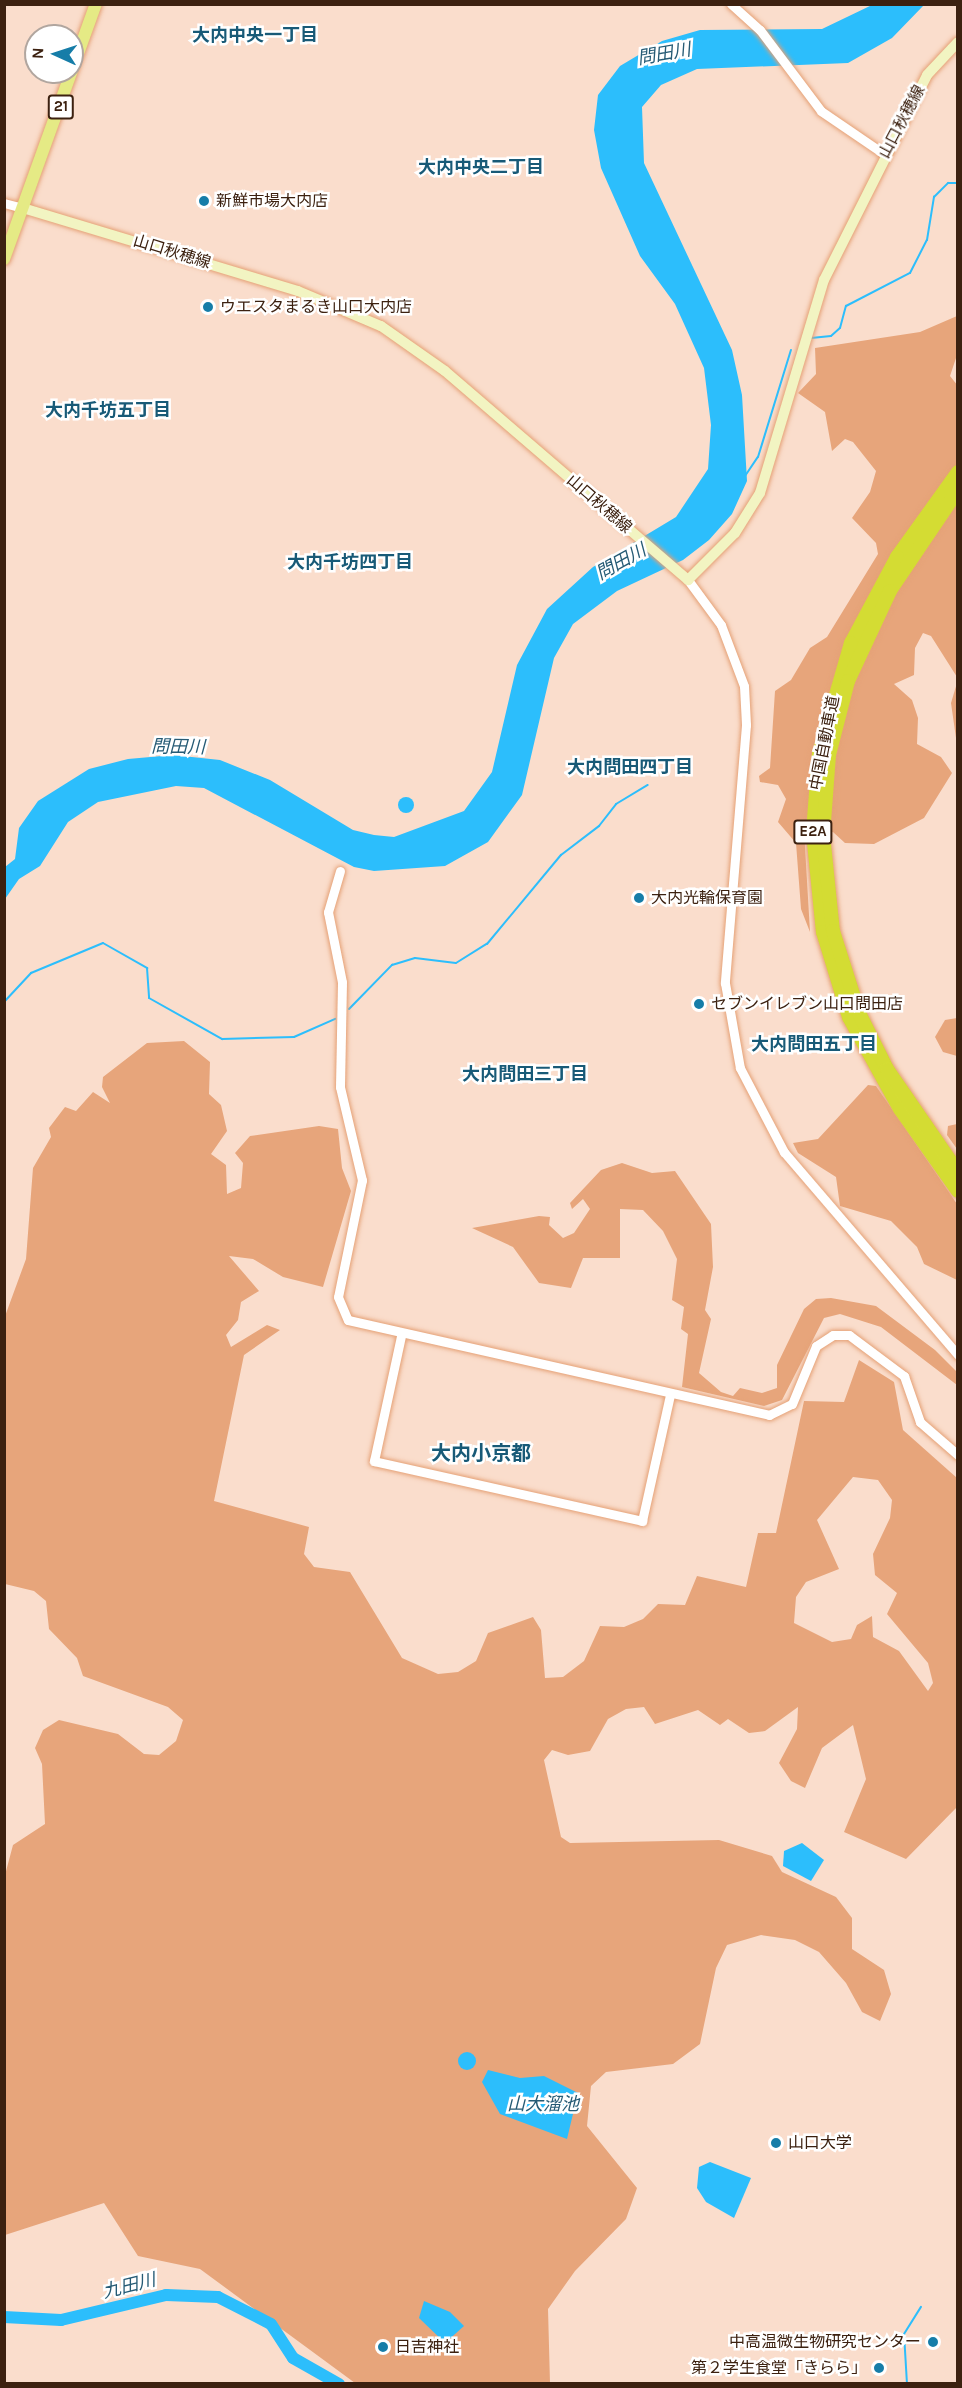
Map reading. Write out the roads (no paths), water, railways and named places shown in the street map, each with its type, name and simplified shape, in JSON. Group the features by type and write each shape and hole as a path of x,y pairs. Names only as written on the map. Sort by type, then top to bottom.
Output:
{"highway":[{"name":"中国自動車道","path":"957,472 897,557 851,643 819,754 813,832 823,932 849,1017 894,1100 957,1191"},
{"name":"中国自動車道","path":"957,490 890,591 848,681 829,755 823,835 833,931 859,1012 887,1069 957,1172"}],"main road":[{"name":"21","path":"4,259 26,209 96,4"},
{"name":"山口秋穂線","path":"26,209 298,291 381,326 445,371 688,580 735,533 760,494 810,316 884,154 927,75 957,42"}],"street":[{"path":"731,4 752,21 831,121 884,154"},
{"path":"4,203 26,209"},
{"path":"688,580 721,625 744,686 746,734 725,983 740,1068 784,1152 957,1355"},
{"path":"340,871 328,912 342,982 340,1087 362,1180 339,1308 356,1325 759,1415 777,1413 796,1397 816,1346 833,1335 849,1335 904,1376 920,1422 957,1455"},
{"path":"401,1336 374,1461 642,1521 670,1395"}],"water":[{"name":"問田川","path":"872,5 924,5 892,38 848,63 697,69 661,85 642,107 644,163 732,350 742,395 747,481 732,514 709,540 683,560 617,591 573,624 554,658 522,795 488,842 445,866 374,871 354,867 204,788 176,786 98,802 68,822 40,866 19,879 5,899 5,867 15,859 19,828 38,801 89,769 128,759 173,755 220,760 270,780 353,830 374,835 394,837 464,811 492,772 517,665 547,609 593,567 676,517 708,469 711,425 704,368 675,304 640,256 601,168 594,130 598,95 620,66 662,41 700,30 822,29"},
{"path":"403,797 409,797 414,805 412,811 403,813 398,808 398,802"},
{"path":"802,1843 824,1860 811,1881 783,1866 784,1851"},
{"path":"467,2052 473,2055 476,2061 473,2067 467,2070 461,2067 458,2061 461,2055"},
{"name":"山大溜池","path":"488,2070 520,2078 544,2076 578,2093 567,2139 500,2114 482,2082"},
{"path":"710,2162 751,2178 734,2218 706,2202 697,2188 699,2167"},
{"path":"424,2301 450,2312 464,2326 445,2343 419,2318"}],"waterway":[{"path":"811,338 831,336 840,328 846,306 910,273 927,240 934,197 948,183 956,183"},
{"path":"745,476 758,457 791,350"},
{"path":"349,1009 392,965 415,958 456,963 487,944 561,855 599,826 616,804 648,785"},
{"path":"4,1002 31,973 103,943 147,968 149,998 222,1039 294,1037 335,1019"},
{"name":"九田川","path":"4,2317 61,2320 166,2295 218,2297 271,2324 293,2358 339,2384"},
{"path":"907,2384 904,2334 921,2307"}],"place":[{"name":"新鮮市場大内店","path":"204,201"},
{"name":"ウエスタまるき山口大内店","path":"208,307"},
{"name":"大内光輪保育園","path":"639,898"},
{"name":"セブンイレブン山口問田店","path":"699,1004"},
{"name":"山口大学","path":"776,2143"},
{"name":"中高温微生物研究センター","path":"933,2342"},
{"name":"日吉神社","path":"383,2347"},
{"name":"第２学生食堂「きらら」","path":"879,2368"}],"district":[{"name":"大内中央一丁目","path":"255,35"},
{"name":"大内中央二丁目","path":"481,167"},
{"name":"大内千坊五丁目","path":"108,410"},
{"name":"大内千坊四丁目","path":"350,562"},
{"name":"大内問田四丁目","path":"630,767"},
{"name":"大内問田五丁目","path":"814,1044"},
{"name":"大内問田三丁目","path":"525,1074"},
{"name":"大内小京都","path":"481,1453"}]}
